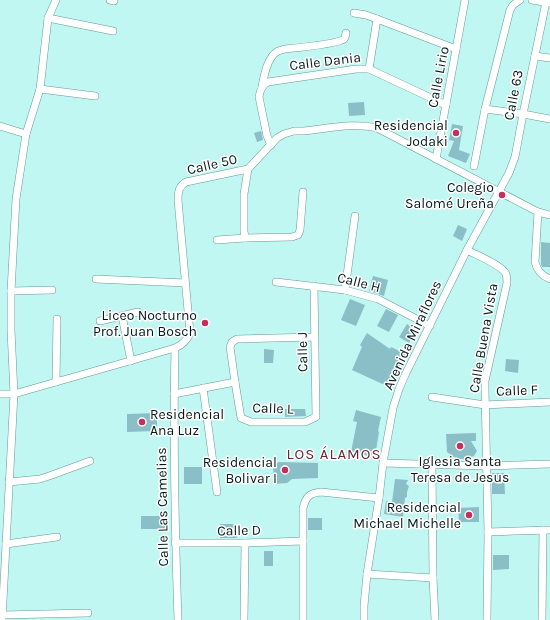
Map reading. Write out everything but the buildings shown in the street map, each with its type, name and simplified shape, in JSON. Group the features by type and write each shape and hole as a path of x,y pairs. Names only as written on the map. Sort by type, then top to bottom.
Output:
{"street":[{"path":"56,0 48,18 40,89 26,134 16,199 10,330 14,394 6,544 3,560 2,618 88,613"},
{"name":"Calle Lirio","path":"436,159 466,0"},
{"path":"532,0 548,3"},
{"path":"474,166 485,109 510,10 513,5 519,1"},
{"name":"Calle 63","path":"499,191 509,173 515,157 534,56 548,3"},
{"path":"354,13 366,15 456,49"},
{"path":"48,18 113,31"},
{"path":"369,69 377,19"},
{"path":"271,145 267,136 259,92 262,88 268,64 274,54 285,49 335,42 344,39 346,33"},
{"path":"534,56 550,58"},
{"name":"Calle Dania","path":"262,88 264,84 268,82 356,69 369,69 446,105"},
{"path":"40,89 95,96"},
{"path":"485,109 550,119"},
{"name":"Calle 50","path":"0,394 14,394 182,345 188,339 190,333 178,200 180,188 182,184 186,182 248,169 277,138 284,134 294,131 358,125 378,128 538,212 550,214"},
{"path":"0,126 26,134"},
{"path":"245,238 244,194 248,169"},
{"name":"Avenida Miraflores","path":"364,620 367,574 383,463 393,408 406,373 467,250 499,191"},
{"path":"218,240 292,237 298,235 300,230 303,192"},
{"path":"538,212 535,262 538,270 545,277 550,279"},
{"path":"345,290 355,216"},
{"name":"Calle Buena Vista","path":"467,250 501,267 506,273 507,278 486,381 485,405 488,532 487,620"},
{"path":"96,280 185,283"},
{"name":"Calle H","path":"276,282 345,290 378,299 430,326"},
{"name":"Calle J","path":"314,286 316,417"},
{"path":"11,291 52,290"},
{"path":"100,321 138,312"},
{"path":"122,316 131,361"},
{"path":"56,382 57,319"},
{"path":"174,394 235,382 230,347 232,342 237,339 315,337"},
{"name":"Calle Las Camelias","path":"175,348 175,543 178,620"},
{"name":"Calle L","path":"235,382 241,418 251,422 305,422 316,417"},
{"path":"203,388 217,492"},
{"name":"Calle F","path":"432,397 485,405 550,402"},
{"path":"9,482 40,479 52,476 90,461"},
{"path":"383,463 486,466 550,464"},
{"path":"432,464 435,620"},
{"path":"303,620 303,508 308,496 321,492 379,498"},
{"path":"488,532 547,530 542,620"},
{"path":"6,544 57,537"},
{"name":"Calle D","path":"175,543 303,541"},
{"path":"244,620 245,543"},
{"path":"367,574 433,578"}],"place":[{"name":"Residencial Jodaki","path":"456,133"},
{"name":"Colegio Salomé Ureña","path":"502,195"},
{"name":"Liceo Nocturno Prof. Juan Bosch","path":"205,323"},
{"name":"Residencial Ana Luz","path":"142,422"},
{"name":"Iglesia Santa Teresa de Jesus","path":"460,446"},
{"name":"Residencial Bolivar I","path":"285,470"},
{"name":"Residencial Michael Michelle","path":"469,515"}],"district":[{"name":"LOS ÁLAMOS","path":"334,454"}]}
